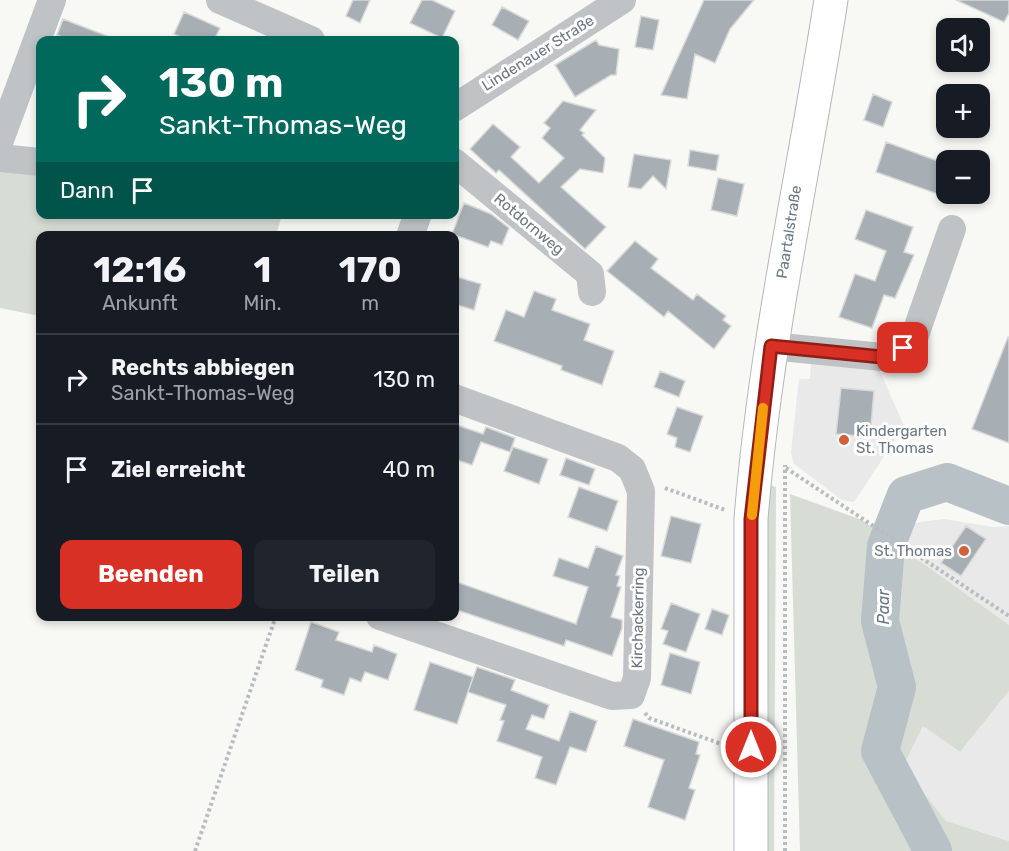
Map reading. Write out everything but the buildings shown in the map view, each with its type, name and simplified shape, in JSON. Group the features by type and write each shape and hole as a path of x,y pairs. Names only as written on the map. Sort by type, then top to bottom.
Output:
{"main road":[{"name":"Paartalstraße","path":"751,849 751,519 770,467 771,346 831,0"}],"street":[{"path":"39,36 52,0"},
{"path":"220,0 302,36"},
{"name":"Lindenauer Straße","path":"459,105 622,0"},
{"path":"0,140 36,43"},
{"path":"0,158 36,162"},
{"name":"Rotdornweg","path":"459,166 590,274 592,292"},
{"path":"771,346 892,358 914,338 952,229"},
{"path":"459,400 618,458 632,469 636,478"},
{"name":"Kirchackerring","path":"631,695 637,678 641,491 636,478"},
{"path":"394,621 612,696 631,695"}],"path":[{"path":"770,467 786,456"},
{"path":"770,467 870,523 1009,616"},
{"path":"770,467 784,851"},
{"path":"636,478 735,513"},
{"path":"195,851 274,621"},
{"path":"631,695 649,718 734,746"}],"shaded area":[{"path":"0,167 36,171 36,219 281,219 277,231 36,231 36,315 0,308"},
{"name":"Kindergarten St. Thomas","path":"811,361 878,367 904,426 854,502 842,500 794,464 791,453 799,379 810,379"},
{"path":"762,483 776,487 774,851 758,851"},
{"path":"790,494 862,520 1009,625 1009,691 960,752 923,726 903,767 946,821 1009,841 1009,851 800,851"},
{"path":"944,519 993,527 1009,526 1009,625 922,564 883,527"},
{"path":"1009,691 1009,841 946,821 903,768 923,726 960,752"}],"waterway":[{"name":"Paar","path":"933,851 880,751 897,687 880,621 886,546 906,495 947,482 1009,506"}],"slow traffic":[{"path":"752,515 755,466 763,408"}],"place":[{"name":"Kindergarten St. Thomas","path":"844,440"},
{"name":"St. Thomas","path":"964,551"}],"route":[{"path":"751,747 751,519 755,466 771,346 892,358 903,348"}]}
